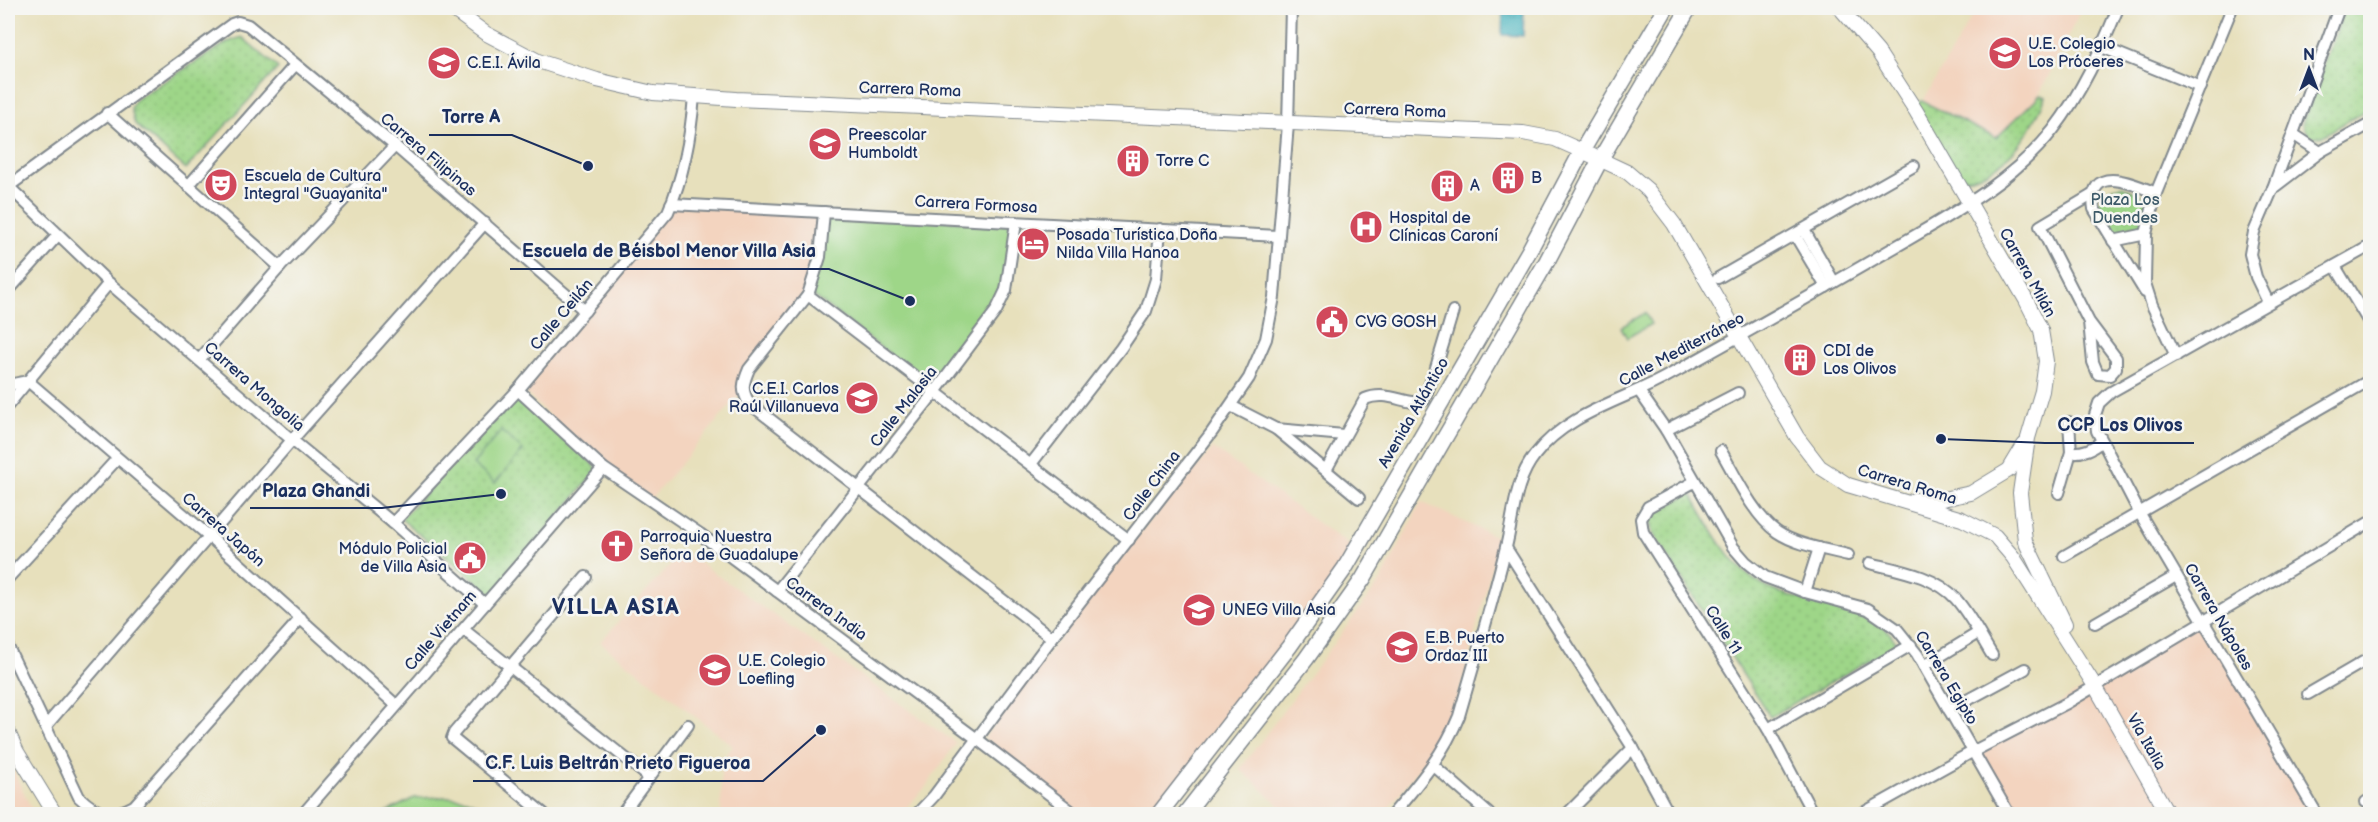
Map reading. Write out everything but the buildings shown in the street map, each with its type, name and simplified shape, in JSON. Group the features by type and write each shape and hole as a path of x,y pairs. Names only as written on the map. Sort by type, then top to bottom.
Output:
{"main road":[{"name":"Avenida Atlántico","path":"1159,814 1289,647 1345,568 1666,8"},
{"path":"1185,814 1306,659 1363,579 1547,261 1600,160 1689,8"}],"street":[{"name":"Carrera Roma","path":"451,8 485,33 538,61 597,80 653,93 1288,124 1523,133 1555,139 1627,172 1648,190 1674,224 1797,437 1820,467 1848,485 1962,519 1995,536 2013,557 2095,686"},
{"name":"Calle China","path":"917,814 934,796 1052,638 1129,540 1231,406 1249,378 1266,339 1274,297 1288,124 1291,8"},
{"name":"Carrera Milán","path":"1840,8 1878,52 1916,111 1968,204 2026,300 2040,330 2046,361 2042,391 2028,438 2020,493 2025,541 2095,686"},
{"name":"Calle Mediterráneo","path":"1394,814 1449,742 1459,716 1506,548 1521,476 1535,454 1550,439 1580,418 1639,391 1739,337 1968,204 2019,165 2052,131 2073,101 2102,47 2118,8"},
{"path":"2152,305 2145,283 2146,234 2156,193 2232,8"},
{"path":"2268,302 2256,277 2250,254 2254,232 2273,188 2339,8"},
{"name":"Carrera Filipinas","path":"107,113 232,24 238,22 248,25 395,146 585,311"},
{"path":"2102,47 2200,87"},
{"path":"188,186 295,65"},
{"name":"Calle Ceilán","path":"393,523 518,390 668,212 677,190 686,156 694,96"},
{"path":"8,186 107,113 280,267"},
{"path":"2273,188 2320,152 2370,124"},
{"path":"2293,134 2320,152"},
{"path":"198,360 280,267 395,146"},
{"path":"1718,278 1914,166"},
{"path":"2090,322 2040,226 2091,195 2096,186 2106,181 2122,179 2156,193"},
{"name":"Carrera Mongolia","path":"8,186 109,283 393,523 484,604"},
{"path":"2091,195 2094,209 2152,305 2176,356"},
{"name":"Carrera Formosa","path":"671,204 1278,236"},
{"path":"824,212 820,257 808,295 749,369 743,382 743,393 749,402 1052,638"},
{"name":"Calle Malasia","path":"777,591 936,392 996,311 1006,290 1016,222"},
{"path":"45,727 292,440 484,223"},
{"path":"1031,464 1121,348 1146,311 1156,279 1160,229"},
{"path":"1799,232 1830,284"},
{"path":"2113,241 2146,234"},
{"path":"10,283 58,235"},
{"path":"2071,452 2080,453 2091,450 2100,436 2095,415 2099,403 2111,392 2370,246"},
{"path":"2335,266 2370,324"},
{"path":"8,405 109,283"},
{"path":"808,295 1129,540"},
{"path":"1326,470 1365,399 1381,394 1417,402 1424,400 1453,311"},
{"path":"2064,556 2370,380"},
{"path":"8,385 28,381"},
{"name":"Carrera Japón","path":"28,381 210,537 396,705"},
{"name":"Carrera India","path":"518,390 603,468 700,534 1075,814"},
{"name":"Carrera Egipto","path":"1639,391 1665,430 1733,547 1746,562 1765,577 1805,592 1868,609 1897,629 1911,645 2009,814"},
{"path":"1665,430 1738,393"},
{"path":"1231,406 1276,429 1359,498"},
{"path":"2059,493 2071,452 2069,422"},
{"path":"1276,429 1344,435"},
{"name":"Carrera Nápoles","path":"2100,436 2139,512 2317,814"},
{"path":"1895,499 1938,500 1971,493 2009,470 2028,438"},
{"path":"1721,451 1744,491 1776,531 1819,548 1848,555"},
{"path":"8,578 117,459"},
{"name":"Calle Vietnam","path":"303,814 603,468"},
{"name":"Calle 11","path":"1694,482 1648,507 1641,519 1643,532 1768,729 1813,814"},
{"path":"1861,814 1972,752 2067,703 2370,522"},
{"path":"1506,548 1633,748 1669,814"},
{"path":"1805,592 1819,548"},
{"path":"1869,563 1917,575 1940,586 1956,598 1992,655"},
{"path":"2095,623 2176,576"},
{"path":"544,814 452,738 586,577"},
{"path":"8,647 79,797 92,810 121,813 134,806 300,618"},
{"path":"464,630 649,777"},
{"path":"1924,666 1978,633"},
{"path":"1768,729 1911,645"},
{"path":"2308,694 2370,658"},
{"path":"1949,710 2025,669"},
{"name":"Vía Italia","path":"2095,686 2168,814"},
{"path":"622,814 688,725"},
{"path":"8,732 17,752 55,814"},
{"path":"1567,814 1633,748"},
{"path":"1433,765 1489,814"}],"shaded area":[{"name":"U.E. Colegio Los Próceres","path":"1977,8 2082,8 2037,99 1996,138 1923,101"},
{"path":"673,206 821,214 818,255 806,292 747,368 741,393 651,499 603,468 522,389"},
{"name":"UNEG Villa Asia","path":"1213,448 1359,552 1160,814 1077,814 984,738 1134,540"},
{"name":"E.B. Puerto Ordaz III","path":"1421,502 1499,538 1464,677 1444,736 1384,814 1289,814 1240,769 1382,579"},
{"path":"683,551 956,743 925,788 900,814 721,814 721,762 733,746 600,642"},
{"path":"2202,621 2317,814 2011,814 1973,752"},
{"path":"8,759 34,814 8,814"}],"green space":[{"path":"2345,8 2370,8 2370,108 2321,137 2309,136 2302,124"},
{"path":"242,37 278,68 186,169 135,124 131,108 136,99 228,42"},
{"path":"2040,95 2046,97 2030,128 2012,153 1987,172 1960,179 1912,105 1922,101 1996,138"},
{"name":"Plaza Los Duendes","path":"2122,186 2150,199 2142,229 2115,231 2098,207 2105,191 2112,187"},
{"path":"827,214 1014,224 1009,261 995,309 935,389 810,293"},
{"path":"1645,313 1651,324 1627,338 1621,327"},
{"path":"518,395 598,469 493,595 401,519"},
{"path":"501,431 523,450 495,483 473,464"},
{"path":"1691,493 1721,545 1752,578 1777,592 1865,618 1889,632 1896,645 1770,717 1652,532 1650,520 1656,512"},
{"path":"414,798 467,799 499,814 383,814"}],"water":[{"path":"1503,8 1524,8 1523,36 1502,35"}],"place":[{"name":"U.E. Colegio Los Próceres","path":"2005,53"},
{"name":"C.E.I. Ávila","path":"444,63"},
{"name":"Preescolar Humboldt","path":"825,144"},
{"name":"Torre C","path":"1133,161"},
{"name":"Torre A","path":"588,166"},
{"name":"B","path":"1508,178"},
{"name":"Escuela de Cultura Integral \"Guayanita\"","path":"221,185"},
{"name":"A","path":"1447,186"},
{"name":"Hospital de Clínicas Caroní","path":"1366,227"},
{"name":"Posada Turística Doña Nilda Villa Hanoa","path":"1033,244"},
{"name":"Escuela de Béisbol Menor Villa Asia","path":"910,301"},
{"name":"CVG GOSH","path":"1332,322"},
{"name":"CDI de Los Olivos","path":"1800,360"},
{"name":"C.E.I. Carlos Raúl Villanueva","path":"862,398"},
{"name":"CCP Los Olivos","path":"1941,439"},
{"name":"Plaza Ghandi","path":"501,494"},
{"name":"Parroquia Nuestra Señora de Guadalupe","path":"617,546"},
{"name":"Módulo Policial de Villa Asia","path":"470,558"},
{"name":"UNEG Villa Asia","path":"1199,610"},
{"name":"E.B. Puerto Ordaz III","path":"1402,647"},
{"name":"U.E. Colegio Loefling","path":"715,670"},
{"name":"C.F. Luis Beltrán Prieto Figueroa","path":"821,730"}],"district":[{"name":"VILLA ASIA","path":"616,607"}]}
